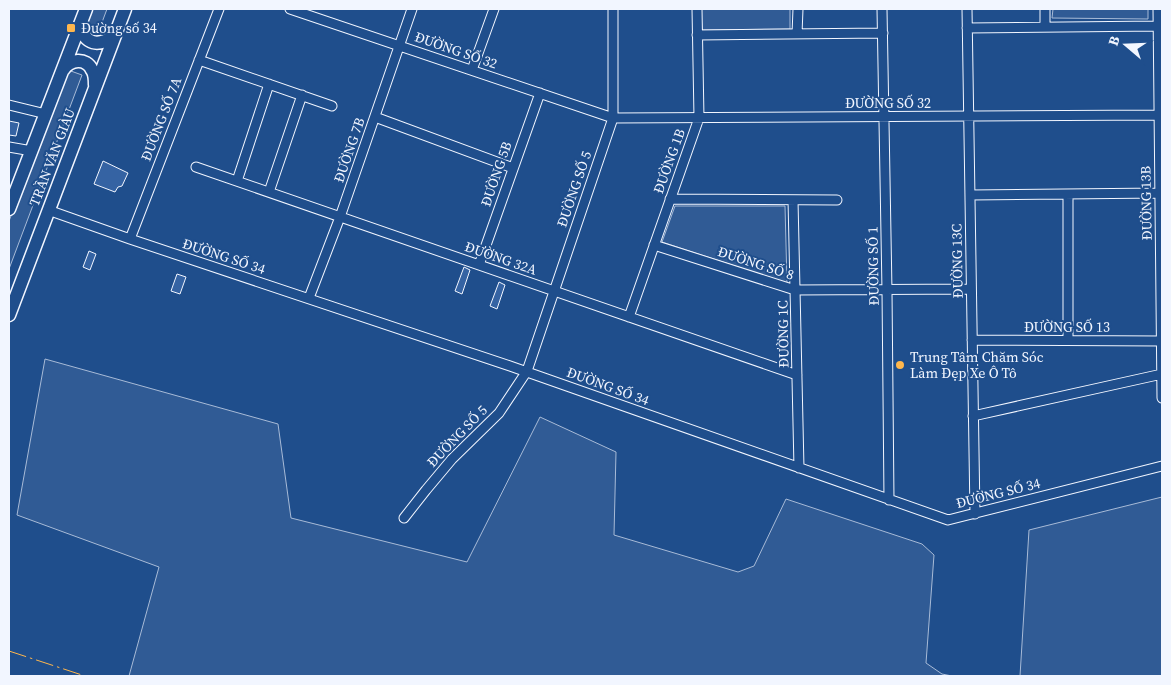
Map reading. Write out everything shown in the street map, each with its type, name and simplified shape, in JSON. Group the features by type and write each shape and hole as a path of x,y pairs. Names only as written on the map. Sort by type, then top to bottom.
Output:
{"main road":[{"name":"TRẦN VĂN GIÀU","path":"9,209 86,9"},
{"name":"TRẦN VĂN GIÀU","path":"9,315 125,9"},
{"path":"80,25 84,36 93,42 102,43 114,36"},
{"path":"63,71 66,66 74,61 84,62 94,72 95,85"}],"street":[{"name":"ĐƯỜNG SỐ 7A","path":"130,239 219,9"},
{"name":"ĐƯỜNG SỐ 32","path":"290,9 613,118 1161,115"},
{"name":"ĐƯỜNG 7B","path":"309,298 340,217 412,9"},
{"path":"472,70 494,9"},
{"name":"ĐƯỜNG SỐ 5","path":"404,518 452,459 499,413 526,371 613,118 613,9"},
{"name":"ĐƯỜNG 1B","path":"629,316 699,118 697,9"},
{"path":"797,34 798,9"},
{"name":"ĐƯỜNG SỐ 1","path":"882,9 889,500"},
{"name":"ĐƯỜNG 13C","path":"967,9 975,514"},
{"path":"1045,9 1045,27"},
{"name":"ĐƯỜNG 13B","path":"1158,9 1161,115 1162,398"},
{"path":"968,28 1158,26"},
{"path":"697,35 883,33"},
{"path":"199,60 332,106"},
{"path":"237,181 269,84"},
{"name":"ĐƯỜNG 5B","path":"479,265 540,93"},
{"path":"269,192 302,95"},
{"path":"9,105 46,114"},
{"path":"375,117 513,168"},
{"path":"9,147 32,152"},
{"name":"ĐƯỜNG 32A","path":"196,167 797,375"},
{"path":"970,195 1160,193"},
{"path":"1068,194 1068,340"},
{"path":"670,199 837,200"},
{"name":"ĐƯỜNG 1C","path":"793,200 799,468"},
{"name":"ĐƯỜNG SỐ 34","path":"48,210 526,371 948,520 1162,466"},
{"name":"ĐƯỜNG SỐ 8","path":"654,245 795,290 971,289"},
{"name":"ĐƯỜNG SỐ 13","path":"972,340 1162,341"},
{"path":"973,416 1162,374"}],"shaded area":[{"path":"92,9 107,9 95,41 81,37"},
{"path":"701,9 790,9 790,29 702,30"},
{"path":"1053,9 1148,9 1148,19 1052,18"},
{"path":"68,70 82,75 9,269 9,221"},
{"path":"675,206 785,206 787,283 662,242"},
{"path":"45,359 278,424 291,518 467,562 540,417 616,452 614,535 738,572 754,566 786,499 922,544 934,555 926,663 942,674 952,676 129,676 159,567 17,515"},
{"path":"1162,497 1162,676 1020,676 1029,530"}],"building":[{"path":"9,121 19,123 16,136 9,135"},
{"path":"103,161 128,173 122,186 118,187 115,192 94,184"},
{"path":"89,251 96,254 90,270 83,267"},
{"path":"464,267 470,270 462,294 455,291"},
{"path":"177,274 186,277 180,294 171,291"},
{"path":"499,282 505,285 497,309 490,306"}],"power":[{"path":"9,651 85,676"}],"place":[{"name":"Đường số 34","path":"71,28"},
{"name":"Trung Tâm Chăm Sóc Làm Đẹp Xe Ô Tô","path":"900,365"}]}
